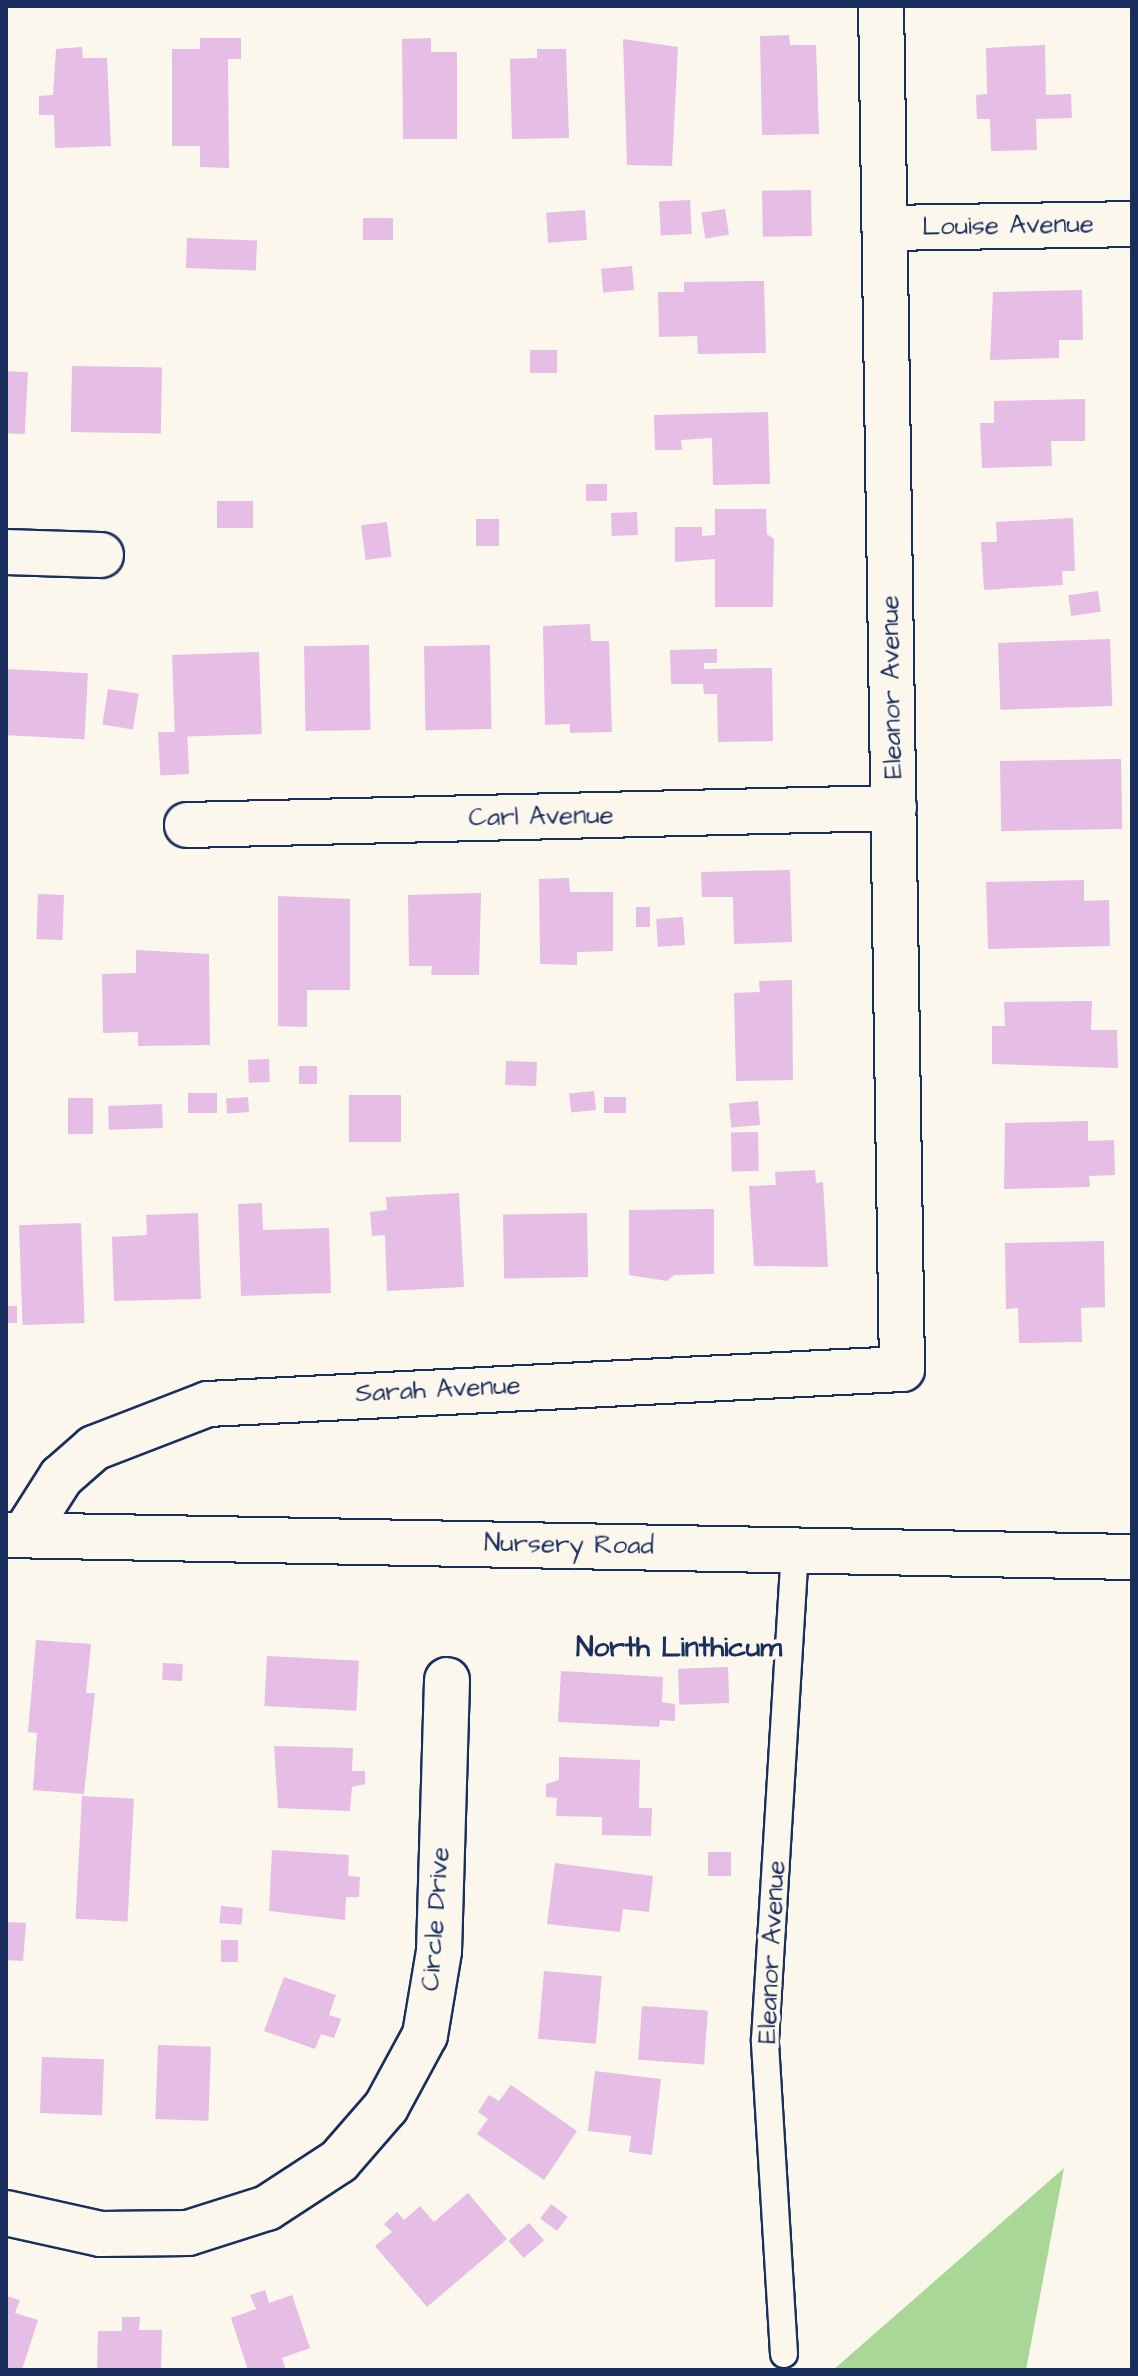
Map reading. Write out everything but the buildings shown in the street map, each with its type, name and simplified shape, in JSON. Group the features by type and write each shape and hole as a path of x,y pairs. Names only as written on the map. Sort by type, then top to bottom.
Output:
{"street":[{"name":"Eleanor Avenue","path":"881,6 902,1369"},
{"name":"Louise Avenue","path":"885,228 1132,224"},
{"path":"6,552 101,555"},
{"name":"Carl Avenue","path":"187,825 894,808"},
{"name":"Sarah Avenue","path":"15,1535 61,1477 94,1448 208,1404 902,1369"},
{"name":"Nursery Road","path":"15,1535 1132,1557"},
{"name":"Circle Drive","path":"6,2213 101,2234 188,2233 267,2208 339,2161 386,2107 425,2035 439,1951 447,1680"}],"lane":[{"name":"Eleanor Avenue","path":"784,2354 765,2040 795,1550"}],"green space":[{"path":"1064,2168 1026,2370 833,2370"}],"district":[{"name":"North Linthicum","path":"679,1648"}]}
